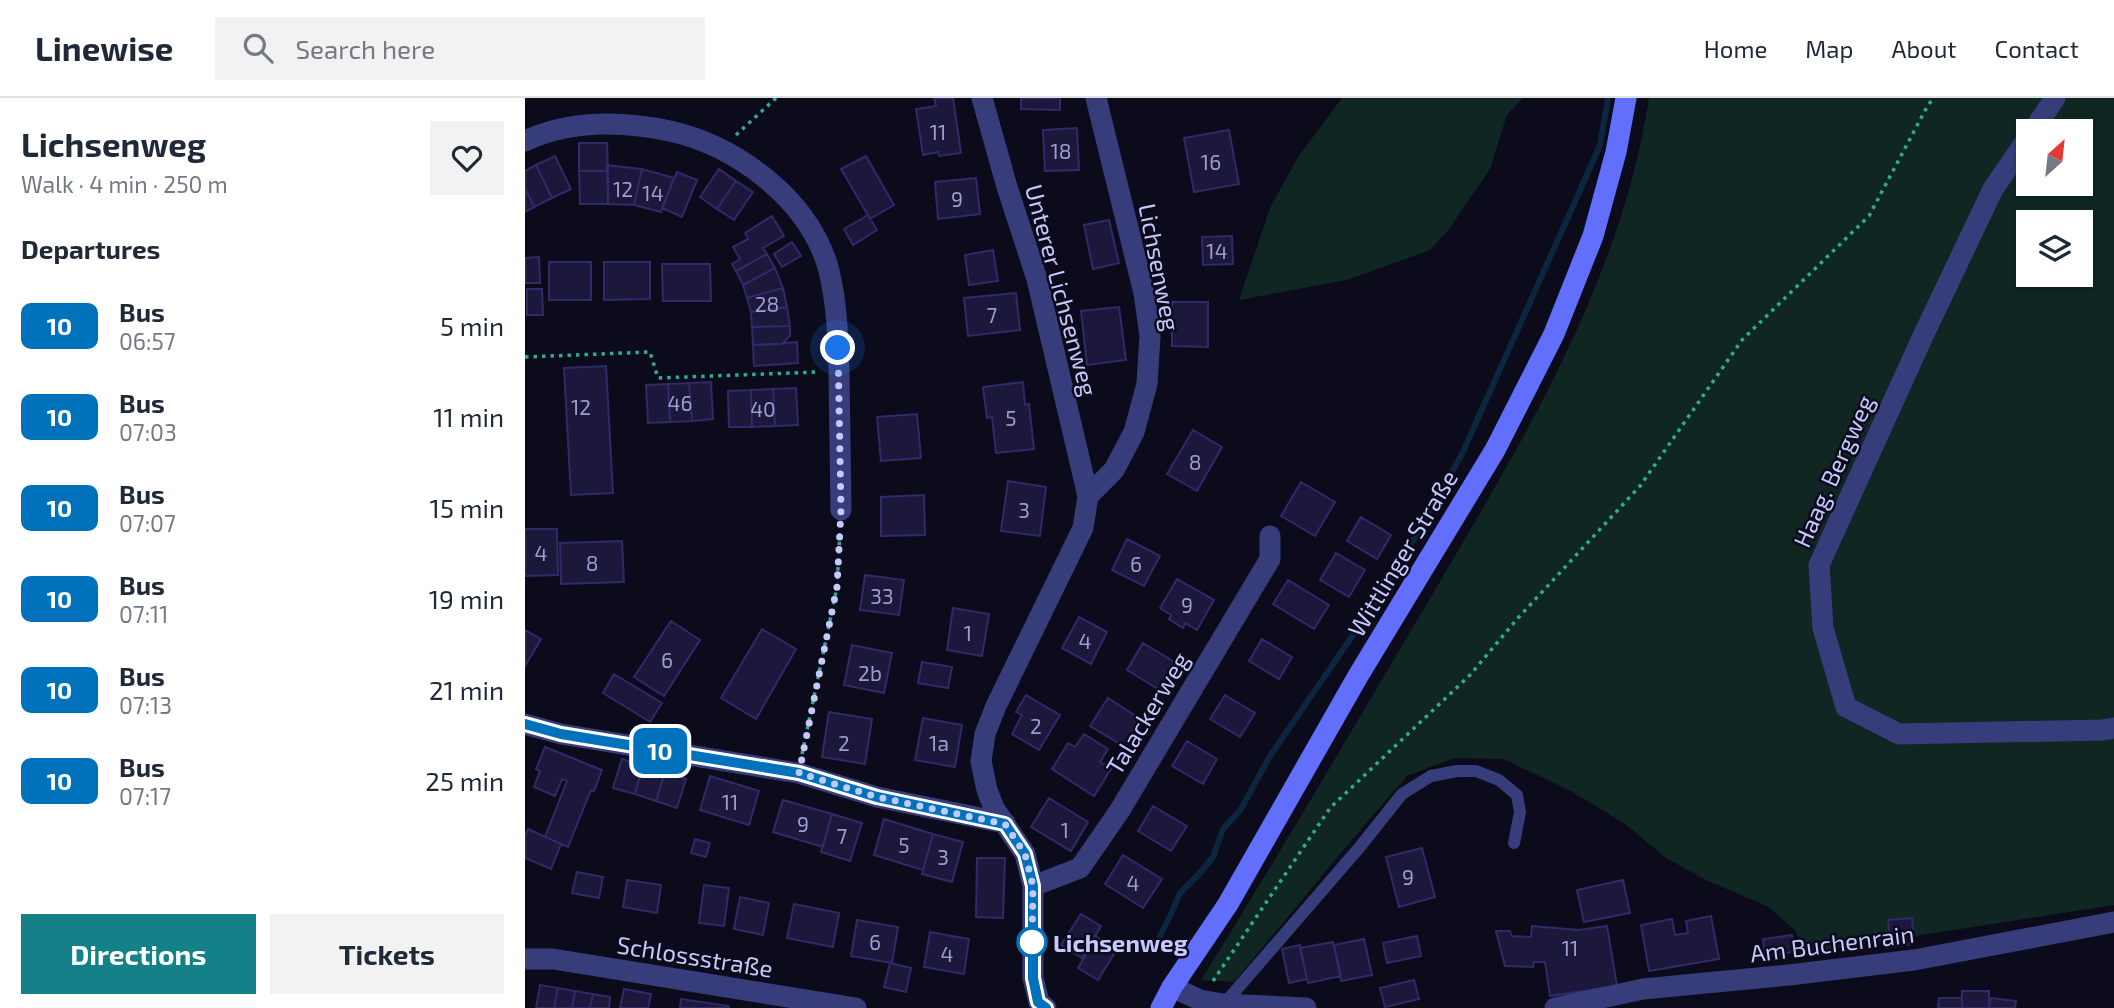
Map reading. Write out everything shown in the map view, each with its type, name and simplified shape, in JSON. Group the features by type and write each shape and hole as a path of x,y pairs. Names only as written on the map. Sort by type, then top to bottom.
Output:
{"street":[{"name":"Unterer Lichsenweg","path":"982,98 1037,279 1088,496"},
{"name":"Lichsenweg","path":"1088,496 1114,470 1133,432 1147,384 1150,336 1144,293 1095,98"},
{"name":"Wittlinger Straße","path":"1161,1008 1172,987 1228,904 1358,676 1495,450 1554,334 1593,236 1616,152 1626,98"},
{"path":"2040,119 2055,98"},
{"path":"525,141 563,128 602,124 641,125 683,134 723,150 759,172 786,198 812,231 828,266 838,325 841,510"},
{"name":"Haag. Bergweg","path":"2016,155 1993,189 1819,565 1823,628 1846,707 1899,734 2114,728"},
{"path":"1037,1006 1033,978 1033,886 1025,854 994,808 981,761 985,734 996,706 1083,528 1088,496"},
{"name":"Talackerweg","path":"1033,886 1080,868 1121,810 1269,559 1270,536"},
{"path":"525,724 561,734 799,773 877,797 1005,824"},
{"name":"Am Buchenrain","path":"1564,1008 1643,989 1914,960 2114,922"},
{"name":"Schlossstraße","path":"525,959 554,959 856,1008"},
{"path":"1172,987 1200,1000 1223,1006 1305,1008"}],"lane":[{"path":"1223,1006 1402,794 1431,776 1476,771 1499,780 1517,795 1520,812 1514,843"}],"path":[{"path":"723,150 776,98"},
{"path":"1200,1000 1330,808 1469,675 1640,486 1742,340 1869,216 1934,98"},
{"path":"525,356 650,352 658,378 839,371"},
{"path":"799,773 837,587 841,510"}],"green space":[{"path":"1342,98 1523,98 1507,115 1490,169 1449,229 1430,250 1347,280 1239,300 1270,208 1298,157"},
{"path":"1649,98 2114,98 2114,905 1805,953 1795,930 1767,906 1708,881 1666,858 1625,824 1569,790 1503,759 1454,758 1407,776 1234,982 1201,980 1422,612 1528,428 1589,301 1615,235 1635,168"}],"building":[{"path":"934,98 953,98 961,153 939,156 938,152 923,155 916,109 936,106"},
{"path":"1021,98 1060,98 1060,110 1021,109"},
{"path":"1077,128 1079,170 1045,171 1043,130"},
{"path":"1229,130 1239,184 1194,192 1184,138"},
{"path":"579,143 607,143 608,171 579,171"},
{"path":"555,156 571,189 552,198 536,165"},
{"path":"866,156 894,205 870,219 841,169"},
{"path":"536,165 552,198 534,207 525,188 525,171"},
{"path":"607,165 642,169 634,205 608,204"},
{"path":"642,169 674,178 661,212 634,205"},
{"path":"719,169 736,181 717,209 700,197"},
{"path":"579,171 608,171 608,204 580,204"},
{"path":"677,172 697,180 682,217 662,208"},
{"path":"976,178 980,214 938,219 935,182"},
{"path":"736,181 753,192 734,220 717,209"},
{"path":"525,188 534,207 525,212"},
{"path":"868,215 877,230 853,245 844,229"},
{"path":"772,216 784,236 763,248 767,254 736,271 732,264 740,259 733,247 748,239 745,233"},
{"path":"1109,220 1119,263 1093,269 1084,225"},
{"path":"1232,236 1233,264 1203,265 1202,237"},
{"path":"792,242 801,256 782,267 774,254"},
{"path":"993,250 998,281 969,285 965,255"},
{"path":"767,254 775,268 743,285 736,271"},
{"path":"539,257 540,283 525,283 525,258"},
{"path":"549,262 591,262 591,300 549,300"},
{"path":"604,262 650,262 650,299 604,300"},
{"path":"662,264 710,264 711,301 663,301"},
{"path":"775,268 783,288 747,298 743,285"},
{"path":"783,288 787,307 751,312 747,298"},
{"path":"527,289 542,289 543,315 527,315"},
{"path":"1016,293 1020,330 968,336 964,298"},
{"path":"1172,302 1208,302 1208,347 1172,346"},
{"path":"787,307 790,326 752,327 751,312"},
{"path":"1119,307 1126,360 1087,365 1081,311"},
{"path":"790,326 790,336 782,344 753,345 752,327"},
{"path":"797,342 798,363 754,366 753,345"},
{"path":"606,366 613,493 571,495 564,368"},
{"path":"711,382 713,419 692,421 689,383"},
{"path":"1023,382 1025,405 1029,404 1034,449 996,453 992,417 987,418 983,387"},
{"path":"689,383 692,421 670,422 668,384"},
{"path":"668,384 670,422 648,423 646,385"},
{"path":"796,388 798,425 775,426 773,389"},
{"path":"773,389 775,426 752,427 751,390"},
{"path":"751,390 752,427 729,427 728,391"},
{"path":"917,414 921,458 881,461 877,417"},
{"path":"1193,430 1222,447 1197,491 1167,474"},
{"path":"1008,481 1046,487 1040,536 1001,531"},
{"path":"1301,482 1335,502 1315,536 1281,516"},
{"path":"924,495 925,535 881,536 881,497"},
{"path":"1361,517 1391,535 1377,559 1347,541"},
{"path":"525,529 557,529 558,575 525,576"},
{"path":"1127,539 1160,556 1144,586 1112,570"},
{"path":"622,541 624,582 561,584 560,543"},
{"path":"1336,553 1365,570 1349,597 1320,580"},
{"path":"865,575 904,580 899,615 860,610"},
{"path":"1177,579 1214,600 1197,630 1185,623 1183,628 1169,619 1171,615 1160,608"},
{"path":"1288,580 1329,605 1314,629 1273,604"},
{"path":"953,608 989,614 982,656 947,650"},
{"path":"1079,617 1107,632 1091,664 1062,648"},
{"path":"671,621 700,640 664,696 634,677"},
{"path":"762,629 796,649 756,719 721,698"},
{"path":"525,630 541,639 525,666"},
{"path":"1262,639 1292,657 1279,679 1249,661"},
{"path":"1143,643 1181,666 1164,693 1127,670"},
{"path":"852,645 892,653 884,693 844,685"},
{"path":"922,662 952,667 948,688 918,683"},
{"path":"614,674 662,703 650,722 603,693"},
{"path":"1026,695 1060,715 1039,750 1012,734 1022,715 1016,712"},
{"path":"1225,695 1255,713 1240,737 1210,719"},
{"path":"1108,698 1142,720 1125,747 1090,726"},
{"path":"829,712 872,719 865,764 822,757"},
{"path":"923,718 962,725 955,767 915,760"},
{"path":"1084,734 1108,749 1100,762 1111,769 1094,796 1052,769 1068,743 1075,747"},
{"path":"1187,741 1217,759 1203,784 1172,766"},
{"path":"545,747 602,770 568,847 545,837 567,781 562,779 555,796 534,787 540,771 536,769"},
{"path":"622,759 643,766 635,794 613,788"},
{"path":"643,766 665,772 656,801 635,794"},
{"path":"665,772 686,779 677,808 656,801"},
{"path":"710,776 759,791 749,825 700,810"},
{"path":"1049,798 1088,822 1071,851 1031,827"},
{"path":"783,800 832,814 823,847 773,832"},
{"path":"1153,806 1187,826 1171,851 1138,831"},
{"path":"832,814 862,823 850,861 821,852"},
{"path":"884,819 933,834 923,870 874,855"},
{"path":"528,829 561,844 551,869 525,858 525,836"},
{"path":"933,834 963,842 952,882 922,874"},
{"path":"695,839 710,843 706,857 691,853"},
{"path":"1422,848 1435,897 1399,907 1386,857"},
{"path":"1123,855 1162,879 1143,908 1105,884"},
{"path":"977,858 1005,858 1003,918 976,917"},
{"path":"577,872 603,877 599,898 572,893"},
{"path":"627,880 661,885 657,913 623,907"},
{"path":"1623,880 1630,913 1584,922 1577,890"},
{"path":"704,885 729,888 724,926 699,923"},
{"path":"740,897 769,903 763,935 734,929"},
{"path":"794,904 839,913 833,947 787,938"},
{"path":"1081,914 1101,926 1082,958 1061,945"},
{"path":"1711,916 1719,959 1649,971 1641,925 1672,919 1675,935 1688,933 1686,921"},
{"path":"1912,918 1914,944 1891,947 1888,920"},
{"path":"857,920 898,927 892,963 851,956"},
{"path":"1532,926 1579,930 1607,926 1617,986 1550,996 1545,962 1534,962 1533,967 1505,966 1496,931 1510,931 1512,936 1531,937"},
{"path":"930,932 969,939 964,974 924,967"},
{"path":"1792,935 1794,952 1765,956 1763,939"},
{"path":"1417,936 1421,956 1387,963 1383,943"},
{"path":"1097,937 1117,949 1098,980 1078,968"},
{"path":"1364,939 1372,975 1341,981 1334,945"},
{"path":"1333,942 1341,976 1308,983 1300,948"},
{"path":"1300,945 1307,979 1289,983 1282,949"},
{"path":"890,963 911,968 906,992 884,987"},
{"path":"1414,980 1419,999 1385,1007 1380,988"},
{"path":"540,985 558,988 554,1008 536,1008"},
{"path":"558,988 575,991 572,1008 554,1008"},
{"path":"624,989 651,994 648,1008 620,1008"},
{"path":"575,991 593,994 590,1008 572,1008"},
{"path":"1962,991 1989,991 1989,1008 1962,1008"},
{"path":"593,994 610,997 609,1008 590,1008"},
{"path":"1939,998 1962,998 1962,1008 1938,1008"},
{"path":"1991,998 2016,1001 2015,1008 1989,1008"},
{"path":"681,999 729,1006 729,1008 680,1008"}],"waterway":[{"path":"1158,940 1180,893 1213,857 1223,829 1241,809 1270,756 1392,578 1462,454 1600,145 1608,98"}],"bus line":[{"name":"10","path":"525,724 561,734 799,773 877,797 1005,824 1025,854 1033,886 1033,978 1038,1002 1046,1008"}],"place":[{"name":"Lichsenweg","path":"1032,942"}],"route":[{"path":"838,348 841,510 837,587 799,773 877,797 1005,824 1025,854 1033,886 1032,942"}]}
